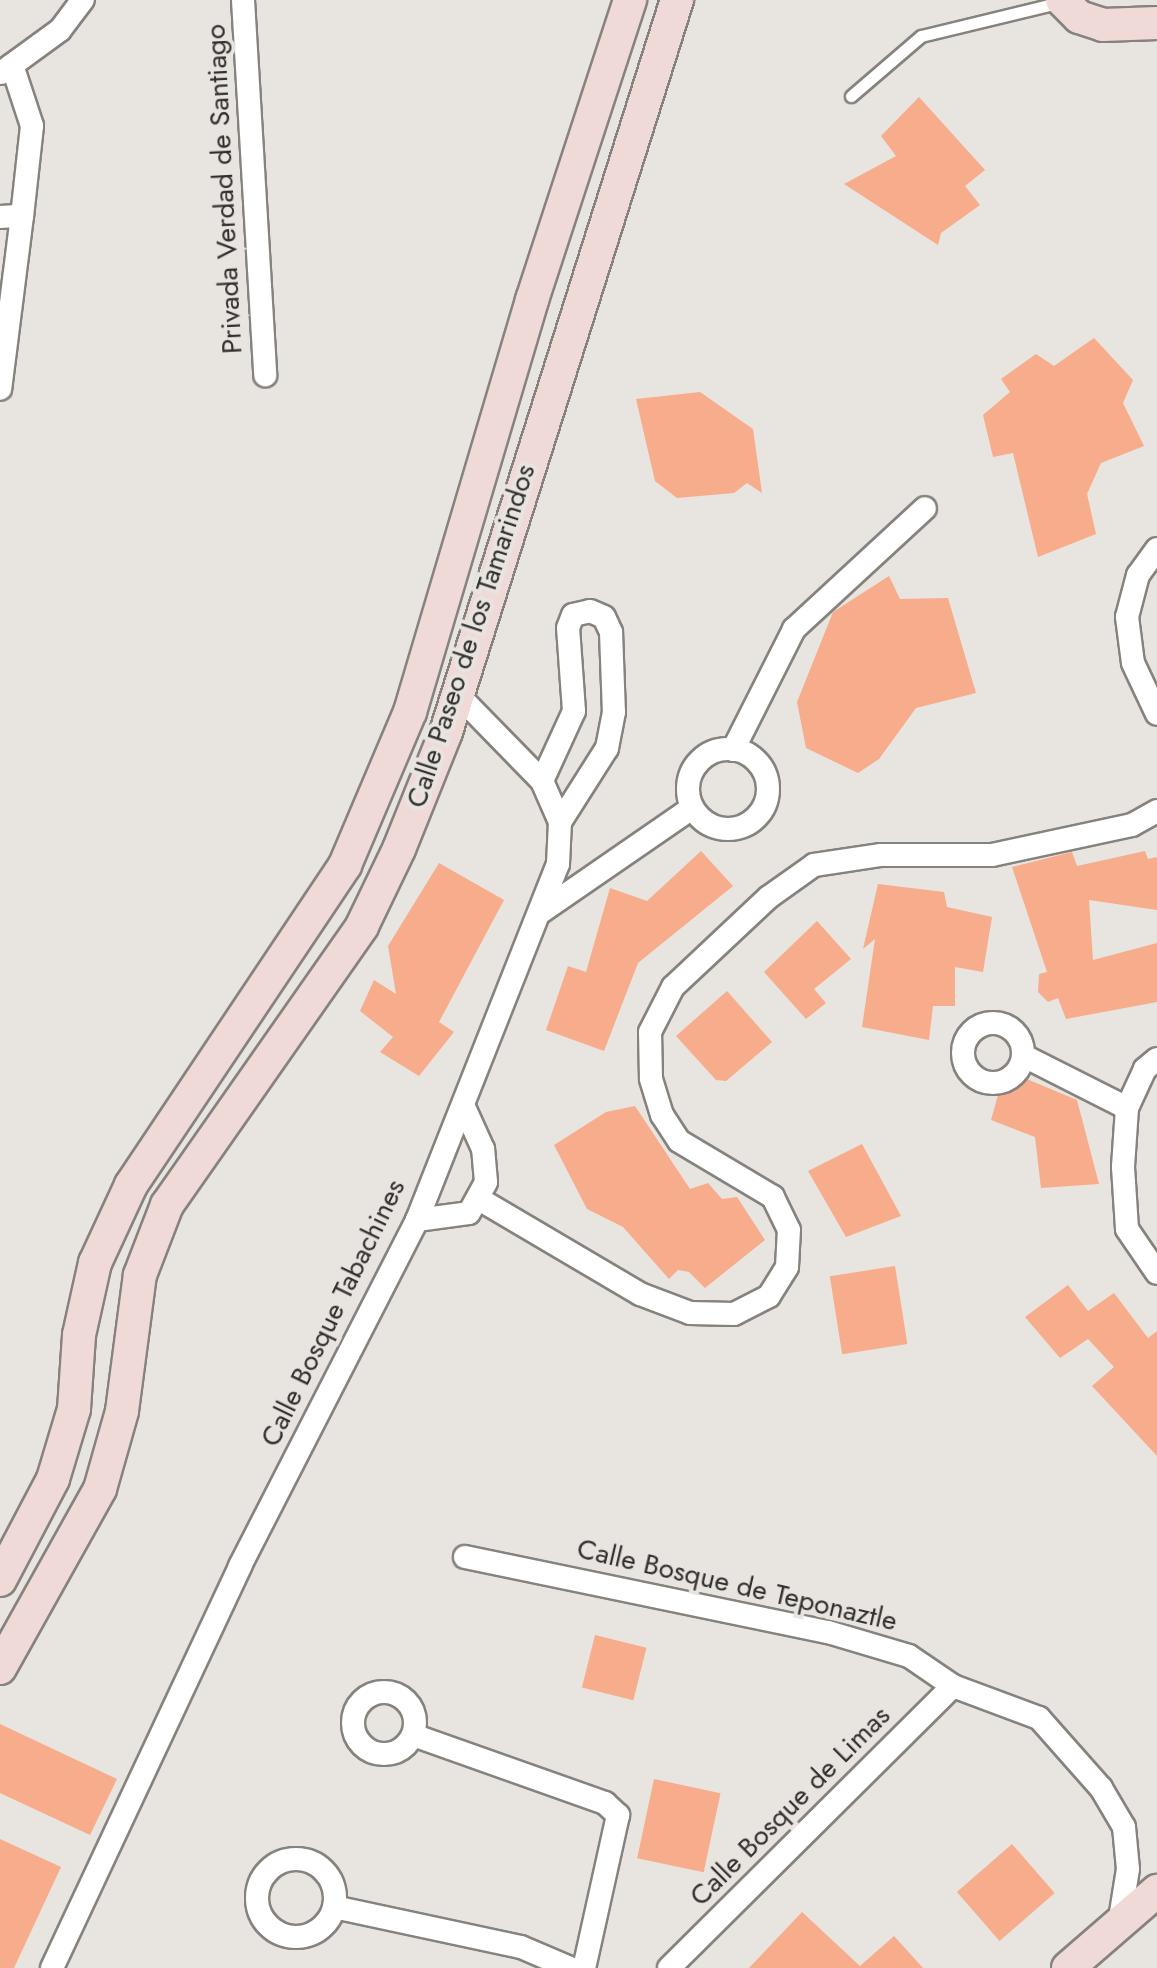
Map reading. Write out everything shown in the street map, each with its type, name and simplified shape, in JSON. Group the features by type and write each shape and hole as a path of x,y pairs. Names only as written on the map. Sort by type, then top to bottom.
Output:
{"street":[{"path":"0,389 11,216 32,126 6,69 60,30 83,0"},
{"name":"Privada Verdad de Santiago","path":"243,0 265,375"},
{"name":"Calle Paseo de los Tamarindos","path":"0,1580 53,1479 74,1409 79,1335 95,1263 131,1185 345,865 410,712 532,300 630,0"},
{"name":"Calle Paseo de los Tamarindos","path":"0,1668 100,1489 122,1411 140,1275 167,1205 362,926 458,695 573,314 677,0"},
{"path":"1062,1 1103,25 1157,23"},
{"path":"532,300 573,314"},
{"path":"733,750 763,770 764,806 735,828 710,825 692,808 688,783 699,761 733,750 794,629 925,508"},
{"path":"1157,549 1138,575 1127,617 1133,663 1157,714"},
{"path":"542,781 574,711 568,628 573,615 590,611 604,617 611,632 614,712 607,748 560,822"},
{"name":"Calle Bosque Tabachines","path":"52,1968 240,1566 417,1220 558,864 560,822 542,781 458,695"},
{"path":"541,912 692,808"},
{"path":"479,1199 640,1294 690,1313 734,1314 769,1296 787,1267 789,1230 773,1197 679,1141 662,1115 651,1079 650,1032 673,987 769,897 814,865 881,855 992,855 1132,825 1157,811"},
{"path":"1024,1056 1127,1108"},
{"path":"1157,1059 1145,1069 1127,1108 1127,1229 1157,1273"},
{"path":"417,1220 469,1213 486,1182 483,1149 463,1105"},
{"name":"Calle Bosque de Teponaztle","path":"465,1557 828,1632 909,1656 953,1686 1039,1718 1101,1788 1124,1827 1128,1869 1120,1919"},
{"name":"Calle Bosque de Limas","path":"669,1968 953,1686"},
{"path":"413,1735 605,1803 618,1815 584,1968"},
{"path":"1068,1968 1120,1919 1157,1891"},
{"path":"334,1907 521,1947 570,1968"}],"lane":[{"path":"851,96 921,36 1062,1"}],"building":[{"path":"919,97 985,170 965,186 980,205 941,233 938,245 844,184 896,156 881,136"},
{"path":"1094,338 1133,380 1123,403 1144,446 1101,463 1087,494 1096,534 1038,557 1013,453 993,457 983,415 1010,392 1001,379 1036,354 1054,366"},
{"path":"700,392 753,429 762,493 747,483 734,493 677,498 655,481 636,399"},
{"path":"889,576 900,599 948,598 976,693 916,708 879,759 858,773 806,748 797,702 833,612"},
{"path":"701,851 733,886 638,963 604,1051 546,1030 568,966 586,972 610,888 647,901"},
{"path":"1145,851 1148,859 1157,857 1157,910 1089,900 1093,960 1157,943 1157,1002 1066,1019 1058,998 1048,1002 1038,992 1039,974 1047,972 1012,867 1072,852 1077,866"},
{"path":"439,863 504,900 439,1022 454,1032 419,1076 380,1052 393,1037 360,1011 374,980 396,994 388,946"},
{"path":"878,884 944,892 947,907 992,917 983,972 955,967 955,1006 933,1006 929,1040 862,1027 875,939 863,949"},
{"path":"817,921 851,959 814,989 826,1003 806,1019 764,972"},
{"path":"727,991 772,1042 726,1081 716,1080 676,1036"},
{"path":"1005,1070 1077,1100 1099,1184 1041,1188 1035,1137 991,1120"},
{"path":"635,1106 690,1189 708,1183 722,1199 737,1197 765,1240 705,1288 689,1272 678,1270 669,1279 623,1227 587,1209 554,1145 606,1112"},
{"path":"862,1144 901,1216 846,1237 808,1171"},
{"path":"895,1266 907,1344 842,1354 830,1276"},
{"path":"1068,1285 1088,1311 1114,1293 1148,1338 1157,1331 1157,1456 1092,1386 1114,1367 1088,1339 1060,1358 1025,1317"},
{"path":"595,1635 646,1648 633,1700 582,1687"},
{"path":"0,1724 117,1779 90,1835 0,1793"},
{"path":"654,1779 721,1793 704,1872 637,1858"},
{"path":"0,1839 61,1867 14,1968 0,1968"},
{"path":"1012,1844 1055,1893 1000,1941 957,1892"},
{"path":"802,1912 860,1966 894,1936 923,1968 749,1968"}]}
